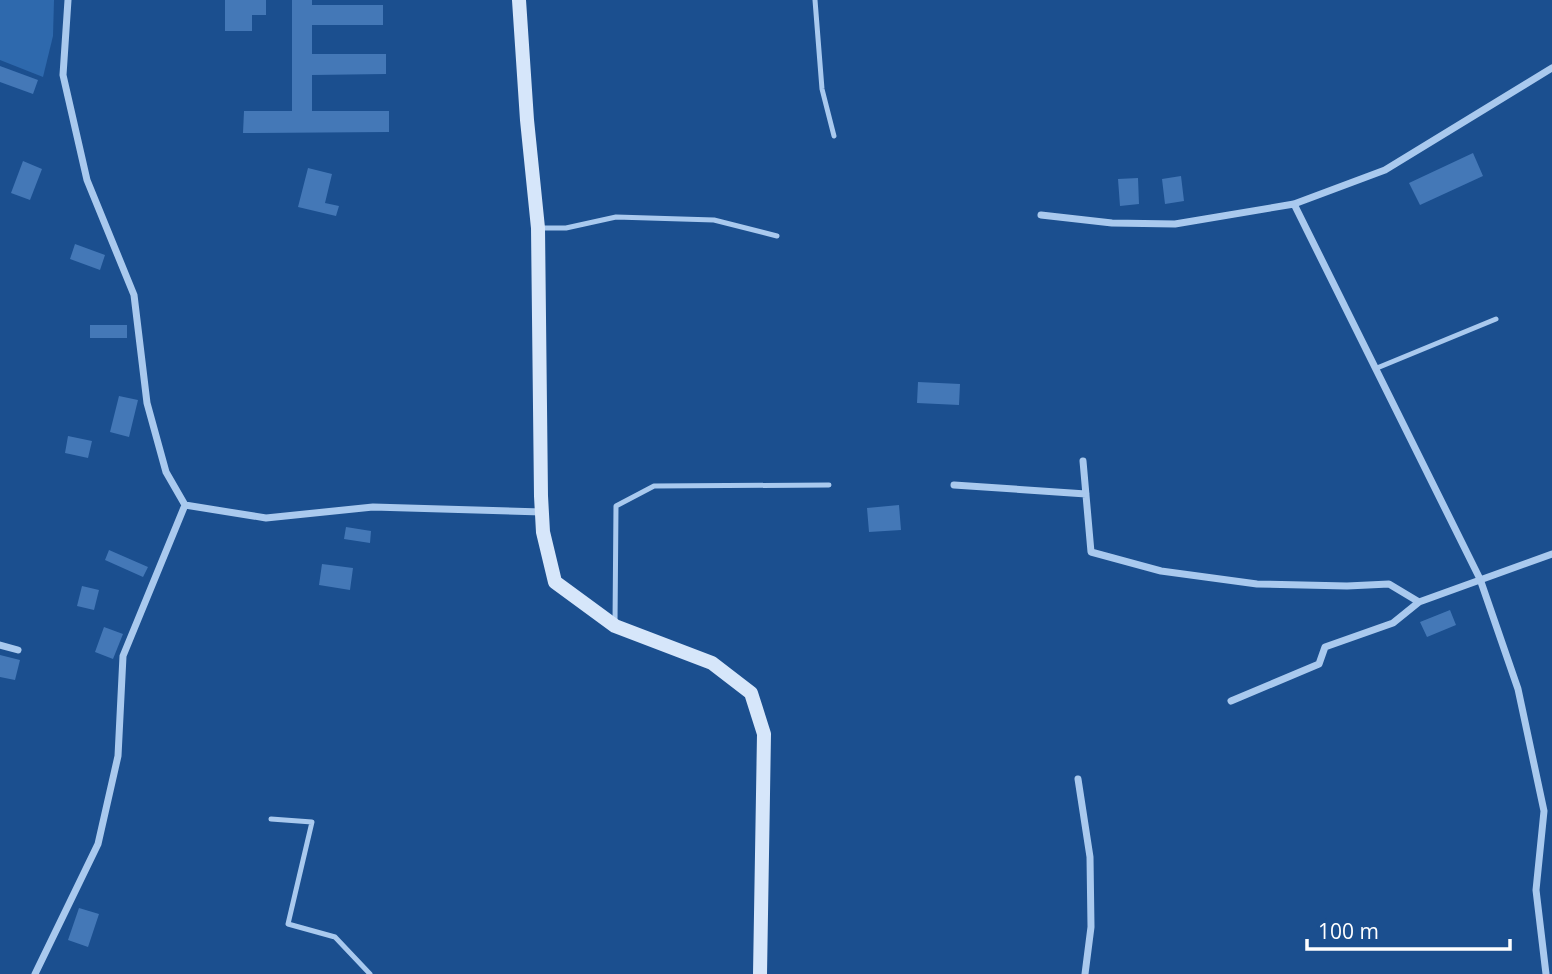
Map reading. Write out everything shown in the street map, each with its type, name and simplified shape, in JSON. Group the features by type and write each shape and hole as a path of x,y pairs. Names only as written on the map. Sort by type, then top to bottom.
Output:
{"street":[{"path":"68,0 63,75 87,180 134,295 147,403 166,472 185,505"},
{"path":"519,0 538,228 543,532 555,582 615,626 712,663 751,693 764,734 760,974"},
{"path":"1041,215 1112,223 1175,224 1294,204 1385,170 1552,68"},
{"path":"1294,204 1480,579 1518,689 1548,811 1536,890 1546,974"},
{"path":"1083,461 1091,552 1161,571 1257,584 1389,584 1419,602"},
{"path":"954,485 1086,494"},
{"path":"185,505 266,519 373,507 542,512"},
{"path":"35,974 98,844 118,756 123,656 185,505"},
{"path":"1231,702 1318,664 1325,647 1393,623 1419,602 1552,554"},
{"path":"0,645 18,650"},
{"path":"1079,779 1090,857 1091,927 1085,974"}],"lane":[{"path":"815,0 822,89 834,136"},
{"path":"538,228 566,228 616,217 714,220 777,236"},
{"path":"1377,369 1496,319"},
{"path":"615,626 615,506 654,486 829,485"},
{"path":"271,819 312,821 288,924 335,937 370,974"}],"shaded area":[{"path":"0,0 54,0 53,36 43,77 0,60"}],"building":[{"path":"225,0 266,0 266,15 252,15 252,31 225,31"},
{"path":"292,0 312,0 312,5 383,5 383,25 312,25 312,54 386,54 386,74 312,75 312,111 389,111 389,132 243,133 244,111 292,111"},
{"path":"0,66 38,80 33,94 0,82"},
{"path":"1473,153 1483,176 1420,205 1409,183"},
{"path":"23,161 42,169 30,200 11,193"},
{"path":"308,168 332,174 325,203 339,206 336,216 298,207"},
{"path":"1181,176 1184,201 1165,204 1162,179"},
{"path":"1138,178 1139,204 1120,206 1118,179"},
{"path":"75,244 105,255 100,270 70,259"},
{"path":"90,325 127,325 127,338 90,338"},
{"path":"918,382 960,384 959,405 917,403"},
{"path":"119,396 138,400 129,437 110,432"},
{"path":"68,436 92,441 88,458 65,453"},
{"path":"899,505 901,530 869,532 867,508"},
{"path":"346,527 371,531 370,543 344,539"},
{"path":"109,550 148,567 143,577 105,560"},
{"path":"322,564 353,568 350,590 319,585"},
{"path":"82,586 99,590 94,610 77,606"},
{"path":"1450,610 1456,625 1427,637 1420,622"},
{"path":"104,627 123,634 113,659 95,652"},
{"path":"0,655 20,660 15,680 0,677"},
{"path":"79,908 99,914 88,947 68,940"}]}
